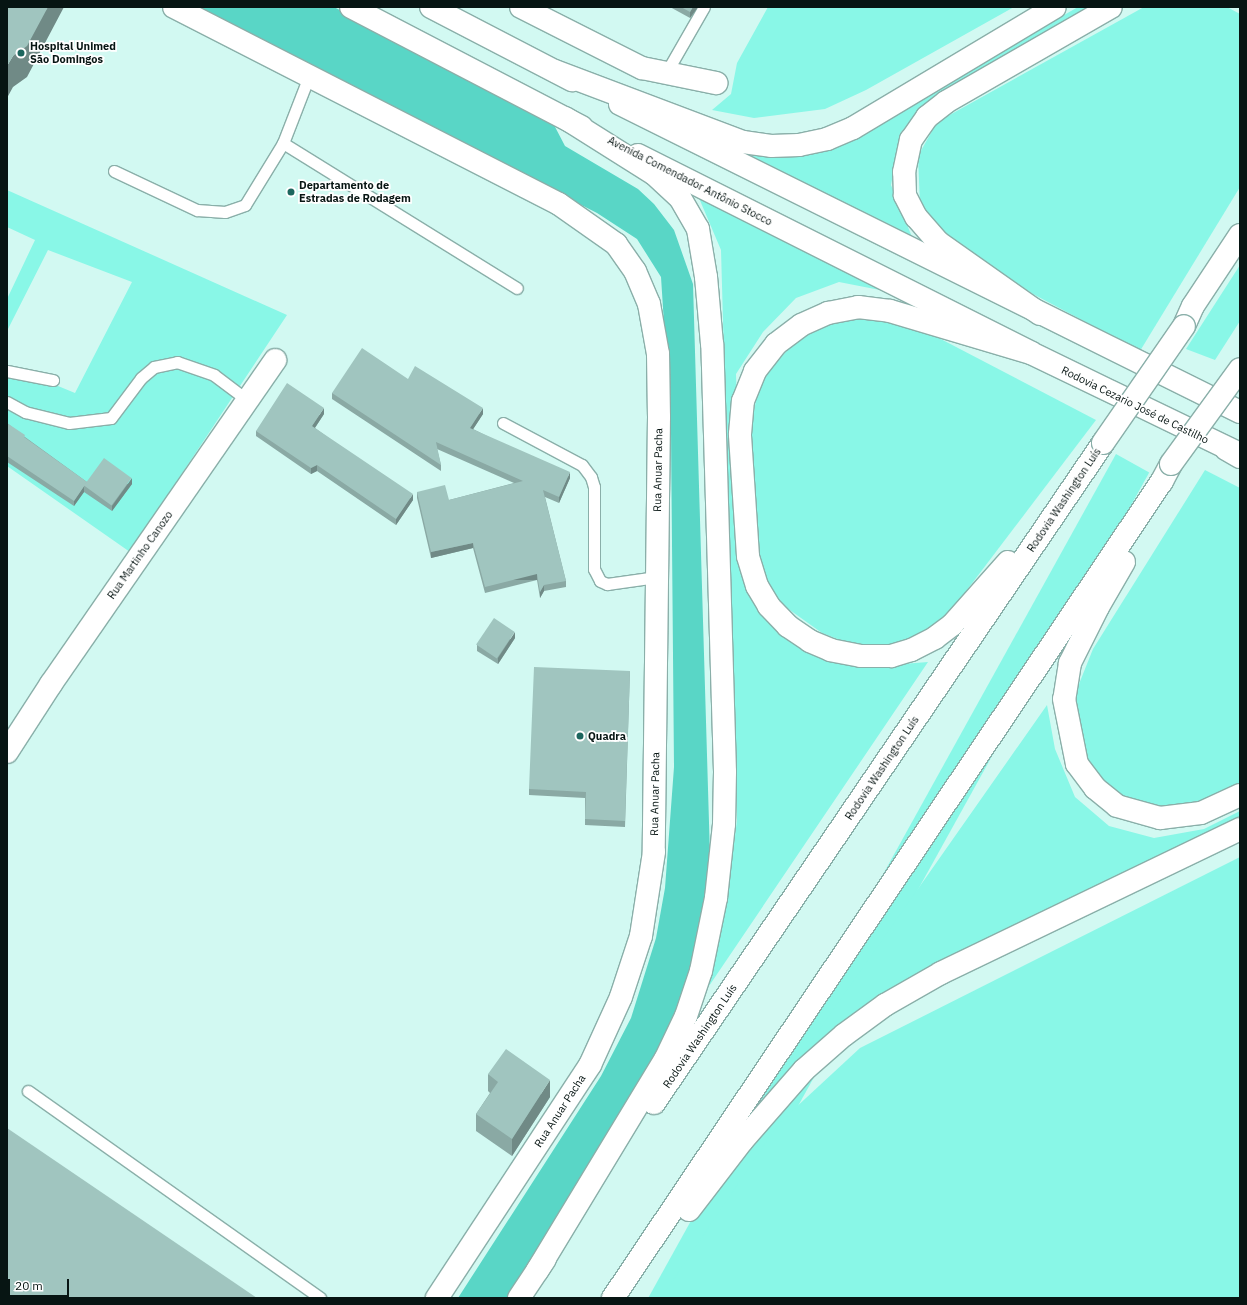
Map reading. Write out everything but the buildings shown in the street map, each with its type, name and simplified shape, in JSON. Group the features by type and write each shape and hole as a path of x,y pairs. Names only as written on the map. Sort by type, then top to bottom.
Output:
{"main road":[{"name":"Rua Anuar Pacha","path":"174,7 559,204 616,244 635,271 649,304 658,354 654,852 641,936 621,998 590,1065 437,1298"},
{"name":"Avenida Comendador Antônio Stocco","path":"351,7 565,118 1031,353"},
{"path":"431,7 555,71 1040,314 1240,412"},
{"path":"521,7 642,68 716,83"},
{"path":"555,71 743,142 771,146 799,145 827,138 853,128 1055,7"},
{"path":"1040,314 938,242 916,217 905,195 904,172 910,140 926,117 946,102 1111,7"},
{"path":"536,1271 664,1060 686,1016 701,971 716,898 724,824 725,772 712,344 706,277 698,229 680,198 654,174 565,118"},
{"path":"1194,306 1240,216"},
{"name":"Rodovia Washington Luís","path":"519,1298 536,1271 575,1220 1184,326 1194,306 1240,235"},
{"path":"1031,353 890,311 858,308 828,313 801,325 776,344 755,371 743,401 740,434 748,556 757,586 769,606 788,626 810,641 831,650 846,653 891,656 934,638 952,625 1068,495"},
{"name":"Rodovia Cezario José de Castilho","path":"1031,353 1235,454"},
{"name":"Rua Martinho Canozo","path":"7,752 51,684 275,360"},
{"path":"613,1298 1166,473 1240,369"},
{"path":"1166,473 1130,552 1098,607 1070,663 1064,699 1070,736 1077,764 1095,788 1117,806 1160,818 1178,817 1201,813 1240,795"},
{"path":"621,1298 776,1100 844,1035 885,1005 941,973 1240,829"}],"lane":[{"path":"666,73 704,7"},
{"path":"114,171 197,210 224,212 245,205 283,143 309,76"},
{"path":"283,143 517,288"},
{"path":"7,402 25,412 68,423 111,418 141,378 154,367 178,362 214,375 247,400"},
{"path":"7,371 53,380"},
{"path":"503,423 582,465 591,476 594,487 594,569 600,581 607,584 657,577"},
{"path":"28,1092 320,1298"}],"green space":[{"path":"193,7 334,7 553,123 565,146 638,189 654,204 674,230 693,284 710,856 699,933 679,1016 567,1210 507,1298 458,1298 601,1076 631,1018 656,938 665,888 674,767 671,432 661,277 637,239 597,213"},
{"path":"768,7 1014,7 866,90 825,109 754,118 712,110 731,94 737,63"},
{"path":"1078,7 1094,7 932,99 901,132 891,185 912,237 746,156 803,154 847,140"},
{"path":"1144,7 1227,7 1240,14 1240,187 1140,351 1033,294 939,230 920,204 918,156 937,122"},
{"path":"7,190 287,315 130,552 7,466 7,365 75,393 132,282 48,250 7,331 7,299 35,240 7,227"},
{"path":"696,191 885,291 839,282 796,298 763,332 736,374 742,579 779,633 827,660 876,666 928,662 709,986 728,890 737,820 721,250"},
{"path":"1240,265 1240,321 1215,360 1186,349"},
{"path":"882,319 935,336 1096,420 948,615 903,644 858,647 822,633 773,598 756,546 750,434 759,383 796,340 835,320"},
{"path":"1116,454 1149,472 692,1298 648,1298"},
{"path":"1205,470 1240,488 1240,784 1179,812 1126,808 1089,774 1073,699 1093,649"},
{"path":"1047,705 1055,749 1075,797 1109,826 1154,838 1204,829 1240,811 1240,822 860,1012 800,1057"},
{"path":"1240,857 1240,1298 661,1298 779,1123 860,1048"}],"place":[{"name":"Hospital Unimed São Domingos","path":"21,53"},
{"name":"Departamento de Estradas de Rodagem","path":"291,192"},
{"name":"Quadra","path":"580,736"}]}
